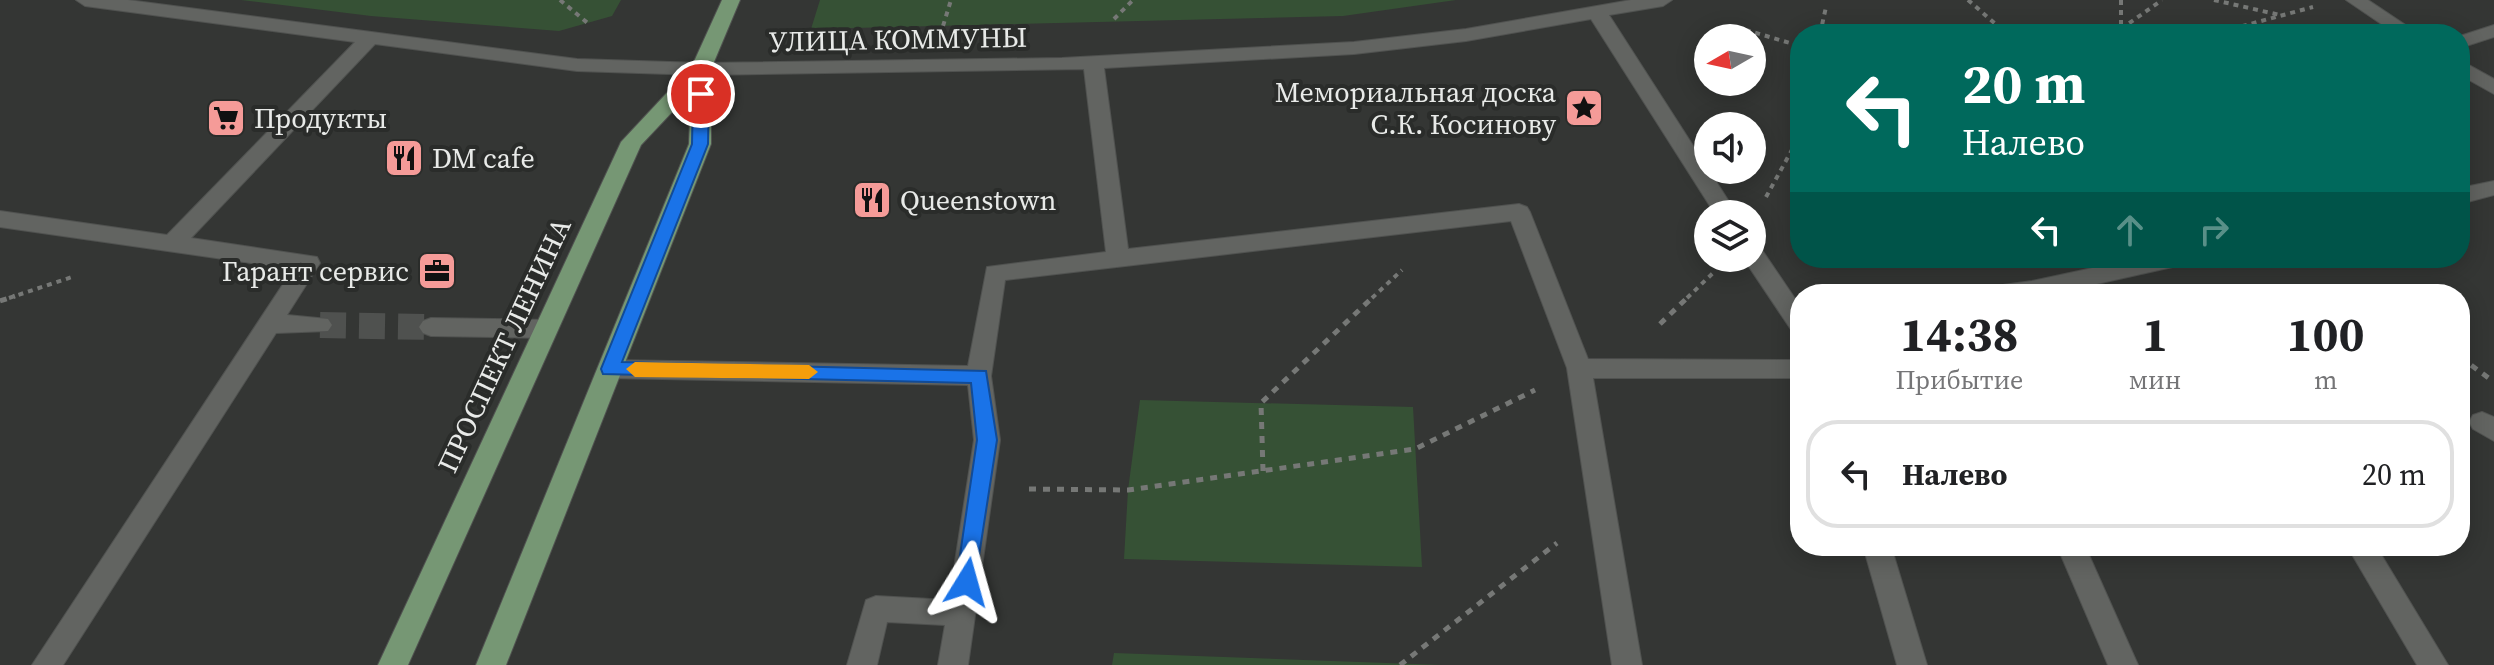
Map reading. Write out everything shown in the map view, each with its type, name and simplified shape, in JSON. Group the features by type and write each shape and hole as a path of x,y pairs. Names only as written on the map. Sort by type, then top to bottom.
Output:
{"main road":[{"name":"ПРОСПЕКТ ЛЕНИНА","path":"393,665 632,142 701,69 731,0"},
{"name":"ПРОСПЕКТ ЛЕНИНА","path":"491,665 700,144 701,69"}],"street":[{"name":"УЛИЦА КОММУНЫ","path":"85,0 577,65 701,69 934,68 1093,63 1354,48 1598,14 1663,0"},
{"path":"2355,0 2393,24"},
{"path":"1598,14 1717,200"},
{"path":"2470,39 2494,31"},
{"path":"174,242 371,37"},
{"path":"1093,63 1118,259"},
{"path":"2470,72 2494,88"},
{"path":"2470,194 2494,188"},
{"path":"953,665 987,440 979,376 995,273 1519,212 1579,368 1627,665"},
{"path":"0,219 309,263 47,665"},
{"path":"2059,284 2132,268"},
{"path":"1766,272 1790,306"},
{"path":"270,324 320,325"},
{"path":"431,327 546,329"},
{"path":"1579,368 1790,369"},
{"path":"610,369 979,376"},
{"path":"1880,556 1912,665"},
{"path":"2075,556 2123,665"},
{"path":"2367,556 2433,665"},
{"path":"862,665 876,609 962,613"}],"path":[{"path":"560,0 594,27"},
{"path":"1968,0 1996,24"},
{"path":"2121,0 2121,24"},
{"path":"2130,24 2162,0"},
{"path":"2214,0 2281,15"},
{"path":"2249,24 2323,4"},
{"path":"1822,24 1826,7"},
{"path":"1766,36 1790,43"},
{"path":"1764,200 1790,153"},
{"path":"1263,471 1261,403 1455,219"},
{"path":"1615,368 1714,272"},
{"path":"2470,364 2494,382"},
{"path":"980,489 1128,490 1415,449 1579,368"},
{"path":"1400,665 1602,508"}],"green space":[{"path":"241,0 621,0 612,16 559,31 371,16"},
{"path":"820,0 1456,0 1343,16 811,29"},
{"path":"1140,400 1413,407 1422,567 1124,559 1128,490"},
{"path":"1114,653 1442,665 1112,665"}],"tunnel":[{"path":"320,325 431,327"}],"slow traffic":[{"path":"635,369 809,372"}],"place":[{"name":"Мемориальная доска С.К. Косинову","path":"1584,108"},
{"name":"Продукты","path":"226,118"},
{"name":"DM cafe","path":"404,158"},
{"name":"Queenstown","path":"872,200"},
{"name":"Гарант сервис","path":"437,271"}],"route":[{"path":"701,94 700,144 610,369 979,376 987,440 967,582"}]}
